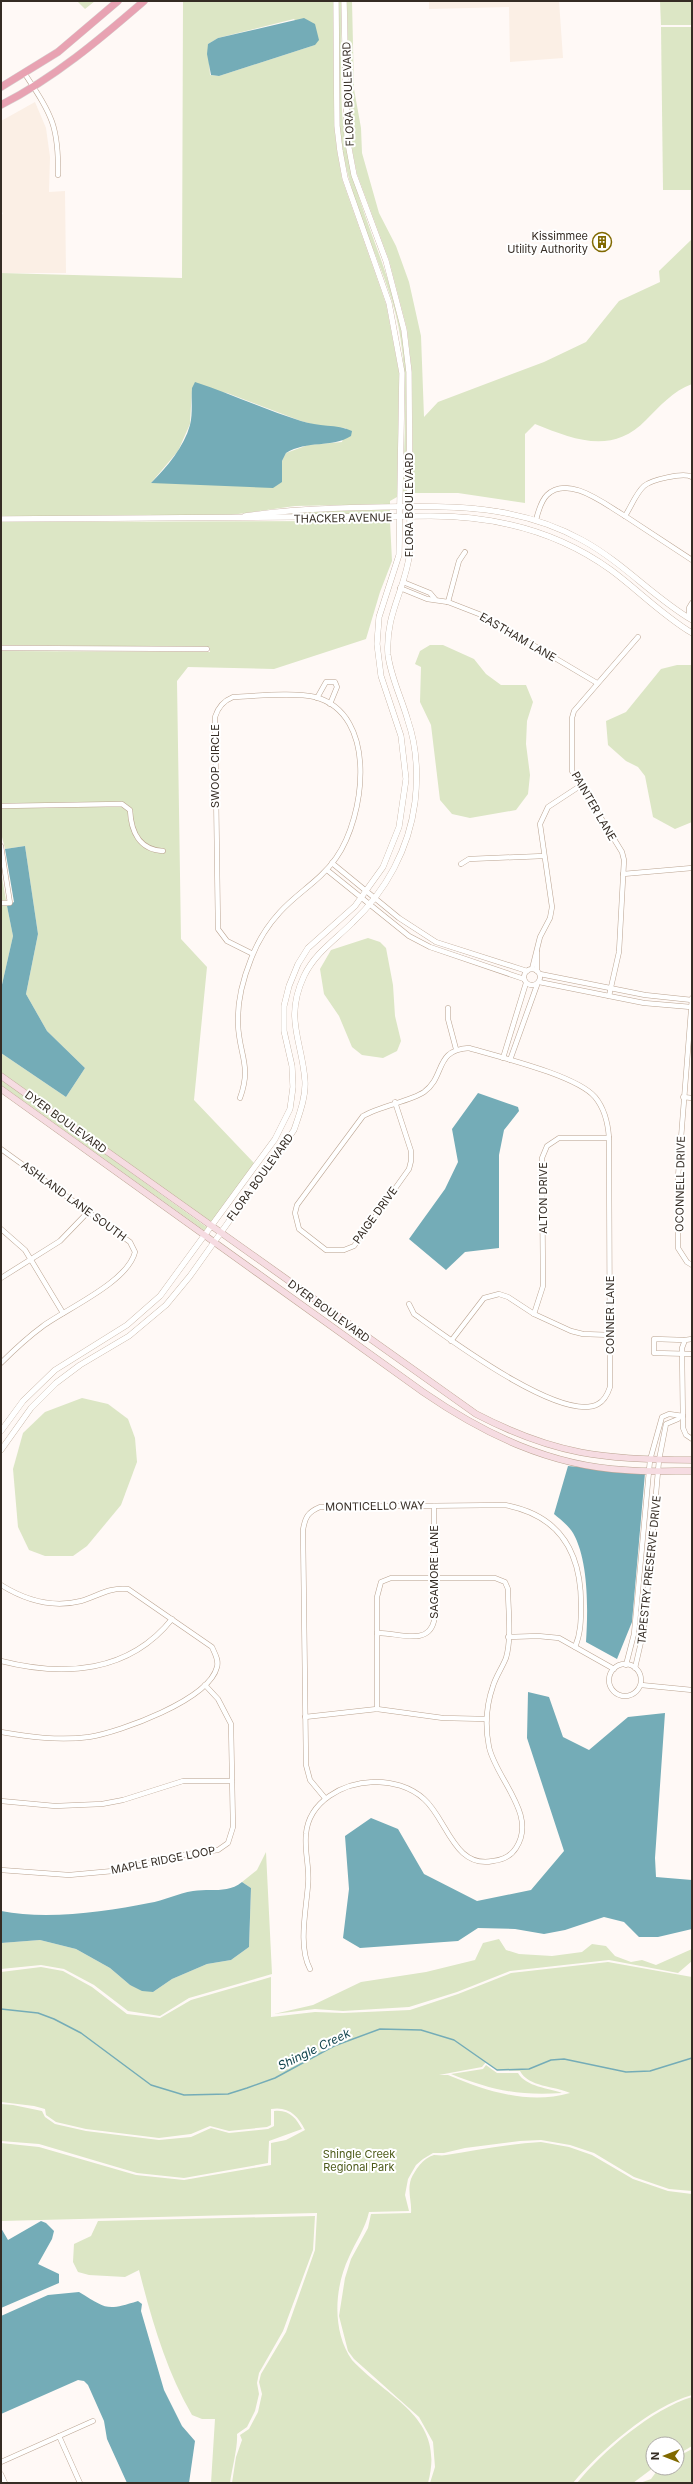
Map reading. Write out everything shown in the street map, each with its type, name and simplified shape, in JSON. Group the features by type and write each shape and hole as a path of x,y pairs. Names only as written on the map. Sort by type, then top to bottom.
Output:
{"highway":[{"path":"1,87 25,74 58,52 118,1"},
{"path":"1,105 34,88 69,63 144,1"}],"main road":[{"name":"DYER BOULEVARD","path":"1,1076 457,1403 520,1436 570,1452 598,1457 650,1460 692,1460"},
{"name":"DYER BOULEVARD","path":"1,1089 452,1412 516,1446 568,1462 624,1470 692,1471"},
{"path":"366,1350 386,1352"}],"street":[{"name":"FLORA BOULEVARD","path":"1,1431 23,1401 55,1370 127,1325 154,1301 174,1279 275,1139 290,1109 293,1077 285,1041 283,1018 286,996 293,974 303,956 315,941 367,891 391,851 404,800 406,779 404,749 396,717 381,676 377,644 379,617 399,555 402,373 389,303 345,178 340,151 337,126 336,1"},
{"name":"FLORA BOULEVARD","path":"2,1446 31,1408 56,1383 80,1365 135,1332 166,1305 214,1242 294,1130 300,1112 305,1082 296,1038 294,1013 298,992 304,976 315,959 327,945 375,898 390,876 409,833 416,791 414,741 392,674 388,656 390,618 403,582 410,551 409,372 404,330 386,261 354,175 349,146 344,1"},
{"path":"25,74 55,127 59,149 58,175"},
{"path":"625,516 644,486 661,479 687,474 692,476"},
{"path":"536,520 547,495 557,488 568,487 625,516 692,560"},
{"name":"THACKER AVENUE","path":"225,519 296,509 410,505 479,508 536,520 581,539 609,556 690,617"},
{"name":"THACKER AVENUE","path":"1,519 225,519 461,516 490,520 522,527 550,537 579,550 610,569 681,626 692,633"},
{"path":"448,602 459,561 465,552"},
{"name":"EASTHAM LANE","path":"403,582 430,593 435,599"},
{"name":"EASTHAM LANE","path":"400,588 427,599 448,602 484,616 597,683"},
{"path":"681,626 690,617 689,608 692,603"},
{"name":"PAINTER LANE","path":"609,996 619,952 624,860 622,852 572,771 572,718 574,711 638,637"},
{"path":"1,648 207,649"},
{"path":"318,698 326,682 335,682 337,687 330,704"},
{"name":"SWOOP CIRCLE","path":"240,1098 246,1072 238,1025 239,1004 244,980 253,954 280,912 327,870 332,863 350,831 358,802 361,785 359,751 354,731 339,711 330,704 318,698 307,696 233,697 225,700 218,708 215,717 218,929 227,942 253,954"},
{"path":"502,1058 525,981 537,950 540,937 550,918 552,907 540,828 542,815 548,807 580,786"},
{"path":"1,806 90,803 122,804 130,810 132,831 136,836 152,851 163,851"},
{"path":"1,846 10,903 1,903"},
{"path":"461,864 469,859 544,856"},
{"path":"332,863 399,918 436,942 529,970 611,989 692,999"},
{"path":"623,874 692,868"},
{"path":"327,870 394,924 430,947 525,981 529,985 538,983 644,1003 691,1007"},
{"path":"342,883 348,875"},
{"path":"394,924 399,918"},
{"path":"448,1008 448,1019 456,1049 469,1048 510,1060 538,983 539,972 537,950"},
{"path":"459,957 462,951"},
{"name":"OCONNELL DRIVE","path":"692,999 683,1097 678,1177 678,1248 687,1262 692,1265"},
{"name":"PAIGE DRIVE","path":"395,1102 411,1151 409,1168 354,1246 344,1250 326,1250 299,1228 295,1213 297,1205 354,1124 374,1109 423,1092 435,1080 443,1059 456,1049"},
{"name":"CONNER LANE","path":"409,1304 414,1314 496,1371 520,1384 560,1401 585,1407 598,1404 606,1396 610,1387 611,1335 609,1138 603,1109 595,1097 584,1088 571,1081 510,1060"},
{"path":"683,1097 692,1098"},
{"name":"ALTON DRIVE","path":"534,1314 543,1286 542,1158 547,1146 559,1138 609,1138"},
{"name":"ASHLAND LANE SOUTH","path":"1,1149 130,1242 135,1250 134,1256 123,1270 102,1289 31,1335 1,1363"},
{"path":"1,1278 66,1236 88,1212"},
{"path":"1,1229 21,1244 31,1258 63,1313"},
{"path":"451,1341 478,1304 490,1295 499,1294 508,1297 534,1314 571,1331 582,1334 611,1335"},
{"path":"692,1339 654,1339 654,1353 692,1354"},
{"path":"685,1340 682,1348 681,1416 686,1435 692,1439"},
{"name":"TAPESTRY PRESERVE DRIVE","path":"626,1665 634,1634 650,1460 662,1417 669,1414 681,1416"},
{"name":"TAPESTRY PRESERVE DRIVE","path":"635,1668 643,1640 659,1460 666,1424 678,1419 681,1416"},
{"name":"MONTICELLO WAY","path":"325,1798 310,1780 307,1772 305,1717 304,1519 310,1511 320,1507 504,1505 518,1508 545,1521 561,1535 574,1556 581,1585 581,1629 575,1647"},
{"name":"SAGAMORE LANE","path":"377,1632 415,1637 427,1634 432,1629 434,1621 434,1506"},
{"path":"643,1526 654,1527"},
{"path":"310,1969 305,1959 305,1923 309,1876 306,1835 310,1818 325,1798 347,1787 369,1782 380,1782 405,1788 424,1799 434,1810 458,1849 469,1858 488,1862 508,1856 516,1848 522,1836 523,1823 520,1813 494,1762 489,1748 486,1719 493,1686 506,1658 508,1637 508,1589 505,1582 495,1578 391,1578 381,1582 377,1597 378,1709"},
{"path":"1,1585 17,1595 41,1602 81,1601 104,1591 116,1588 128,1589 212,1647 218,1660 217,1667 205,1685 153,1718 90,1737 50,1739 1,1732"},
{"path":"637,1598 647,1600"},
{"path":"1,1661 26,1667 58,1671 83,1669 110,1662 136,1651 159,1635 172,1619"},
{"path":"508,1637 547,1636 559,1638 614,1669"},
{"path":"641,1685 641,1676 635,1668 626,1665 614,1669 608,1677 610,1687 613,1691 629,1695 641,1685 692,1690"},
{"name":"MAPLE RIDGE LOOP","path":"1,1870 69,1875 113,1871 188,1854 218,1850 228,1843 232,1834 231,1724 218,1699 205,1685"},
{"path":"305,1717 378,1709 442,1718 486,1719"},
{"path":"1,1801 55,1806 102,1804 123,1800 170,1784 232,1781"},
{"path":"1,2462 93,2421"},
{"path":"59,2436 80,2483"},
{"path":"1,2474 5,2483"}],"shaded area":[{"path":"429,1 559,1 563,58 510,62 509,7 429,9"},
{"path":"35,102 46,128 50,157 49,192 65,191 66,273 1,273 1,215 3,214 1,209 1,121"}],"green space":[{"path":"77,1 95,1 85,9"},
{"path":"183,1 333,1 334,126 337,151 342,179 386,304 399,373 397,497 390,501 390,504 295,506 224,516 1,517 1,273 182,278","holes":["294,19 315,45 219,76 210,75 208,44 218,38","192,388 227,393 301,421 322,427 346,428 342,442 308,445 286,453 282,461 282,482 151,483 178,451 190,424"]},
{"path":"339,1 341,1 341,88 345,140 356,188 396,306 404,350 407,391 406,493 403,493 405,421 404,372 398,324 386,282 358,209 343,152 338,96"},
{"path":"347,1 352,1 354,89 361,128 362,153 379,213 396,246 409,282 421,336 424,417 438,402 544,362 586,342 619,301 660,282 659,271 692,239 692,384 673,395 633,431 620,438 606,441 579,439 535,424 525,434 525,503 458,493 413,493 412,372 407,329 389,260 357,174 350,138"},
{"path":"660,1 691,1 692,25 661,25"},
{"path":"661,27 692,27 692,190 663,190"},
{"path":"390,509 390,515 265,516 296,511"},
{"path":"390,521 392,561 380,592 366,639 274,669 188,667 177,681 181,939 207,967 194,1100 254,1163 211,1223 1,1072 1,1053 66,1097 85,1068 47,1031 26,994 38,934 25,846 5,849 1,833 1,651 210,652 210,647 1,645 1,522"},
{"path":"430,645 443,645 474,659 486,674 501,685 526,685 533,702 527,721 526,744 530,775 528,794 516,810 470,818 452,814 440,800 431,725 420,702 421,667 415,664 420,651"},
{"path":"677,665 692,665 692,822 675,829 653,817 645,776 638,767 626,761 608,745 606,721 626,712 661,669"},
{"path":"1,872 6,900 1,900"},
{"path":"1,906 7,906 13,936 1,989"},
{"path":"368,938 380,942 386,948 393,985 395,1016 401,1041 397,1051 383,1058 362,1055 352,1047 339,1016 324,994 320,969 331,950"},
{"path":"1,1079 207,1227 205,1231 1,1085"},
{"path":"82,1398 108,1404 128,1419 135,1438 137,1462 121,1505 87,1546 73,1556 45,1556 29,1550 18,1527 13,1469 23,1433 45,1412"},
{"path":"266,1852 272,1974 189,1998 160,2016 128,2011 94,1985 64,1969 41,1965 1,1969 1,1943 40,1940 76,1949 110,1968 130,1985 153,1992 172,1979 207,1964 231,1960 249,1947 251,1888 242,1882 257,1870"},
{"path":"499,1939 506,1950 519,1954 552,1956 582,1952 592,1944 606,1946 615,1956 631,1962 642,1960 656,1965 692,1949 692,1961 678,1973 609,1960 510,1971 457,1992 409,2007 343,2011 315,2009 274,2014 313,2005 361,1982 426,1972 475,1960 483,1943"},
{"name":"Shingle Creek Regional Park","path":"608,1962 692,1977 692,2191 669,2189 634,2177 594,2153 570,2145 541,2140 520,2141 465,2148 444,2153 433,2153 423,2159 416,2165 408,2179 405,2195 409,2211 369,2212 363,2229 344,2269 340,2282 337,2310 341,2336 352,2360 411,2412 422,2426 429,2442 431,2460 428,2483 232,2483 236,2457 242,2440 240,2435 249,2429 258,2412 262,2394 259,2382 261,2374 286,2332 315,2250 317,2213 1,2221 1,2143 39,2147 136,2175 184,2180 271,2165 271,2143 286,2140 305,2130 296,2116 288,2111 277,2108 271,2109 271,2125 267,2127 229,2131 210,2126 191,2134 159,2138 86,2129 56,2122 46,2115 45,2109 34,2106 1,2102 1,1972 41,1967 63,1971 92,1987 127,2014 160,2018 191,2000 271,1977 271,2017 315,2012 343,2013 410,2010 458,1994 511,1973","holes":["486,2062 497,2070 520,2071 524,2076 535,2083 570,2093 539,2098 523,2097 492,2091 448,2075 439,2075 482,2067"]},
{"path":"486,2065 497,2073 518,2073 522,2078 532,2084 562,2093 532,2094 505,2091 451,2074 483,2069"},
{"path":"1,2104 42,2111 45,2117 55,2124 86,2131 159,2140 191,2137 211,2128 229,2133 268,2129 274,2126 274,2111 284,2111 288,2113 297,2121 302,2129 269,2141 268,2163 184,2178 137,2173 39,2144 1,2141"},
{"path":"541,2142 569,2147 592,2155 633,2179 668,2191 692,2194 692,2395 676,2401 643,2419 597,2457 573,2483 430,2483 435,2467 433,2442 419,2417 354,2359 348,2351 339,2316 345,2278 351,2259 368,2228 371,2214 411,2213 409,2188 411,2179 417,2168 426,2159 434,2155 444,2155"},
{"path":"315,2216 313,2250 283,2331 259,2373 257,2383 259,2394 255,2411 247,2427 237,2434 236,2451 230,2483 211,2483 215,2419 202,2419 192,2415 183,2398 167,2363 149,2308 139,2270 125,2277 89,2275 78,2272 73,2262 74,2244 91,2236 98,2221"},
{"path":"692,2397 692,2446 685,2450 685,2436 645,2436 645,2474 633,2483 577,2483 600,2458 629,2432 661,2411"},
{"path":"692,2449 692,2483 640,2483 651,2479 653,2476 685,2476 685,2453"}],"water":[{"path":"304,18 315,24 319,40 315,45 219,76 211,75 207,54 208,44 218,38"},
{"path":"195,382 307,423 334,426 352,431 351,436 344,440 302,447 286,453 282,461 282,482 273,488 151,483 174,456 184,441 190,425 192,388"},
{"path":"25,846 38,934 26,994 47,1031 85,1068 66,1097 1,1053 1,989 13,936 7,906 14,902 5,849"},
{"path":"478,1093 518,1107 519,1111 504,1130 499,1155 499,1248 465,1252 446,1270 409,1239 445,1189 458,1162 452,1129"},
{"path":"568,1466 645,1473 632,1622 617,1659 586,1642 587,1601 585,1572 582,1557 573,1533 567,1525 554,1514"},
{"path":"528,1692 549,1697 563,1737 589,1750 628,1717 665,1713 655,1858 656,1877 692,1880 692,1929 658,1937 639,1937 624,1922 604,1917 565,1930 544,1934 515,1929 478,1928 458,1941 360,1948 343,1938 349,1889 345,1836 371,1818 398,1829 424,1874 477,1901 531,1890 564,1851 527,1738"},
{"path":"242,1882 251,1888 249,1947 231,1960 207,1964 172,1979 153,1992 142,1991 130,1985 110,1968 76,1949 40,1940 1,1943 1,1911 37,1915 95,1912 155,1902 193,1891 231,1888"},
{"path":"41,2221 46,2223 54,2231 52,2239 38,2264 59,2274 59,2283 1,2308 1,2228 8,2240"},
{"path":"79,2292 107,2307 119,2306 138,2301 142,2304 141,2311 164,2390 182,2426 195,2441 189,2483 127,2483 107,2439 104,2421 88,2385 84,2381 78,2380 1,2414 1,2316 48,2295"}],"waterway":[{"name":"Shingle Creek","path":"1,2009 38,2013 54,2019 81,2033 151,2085 184,2095 228,2094 247,2088 275,2078 334,2046 380,2029 421,2030 454,2040 497,2070 529,2069 551,2060 564,2059 626,2072 650,2071 692,2058"}],"place":[{"name":"Kissimmee Utility Authority","path":"602,242"}]}
